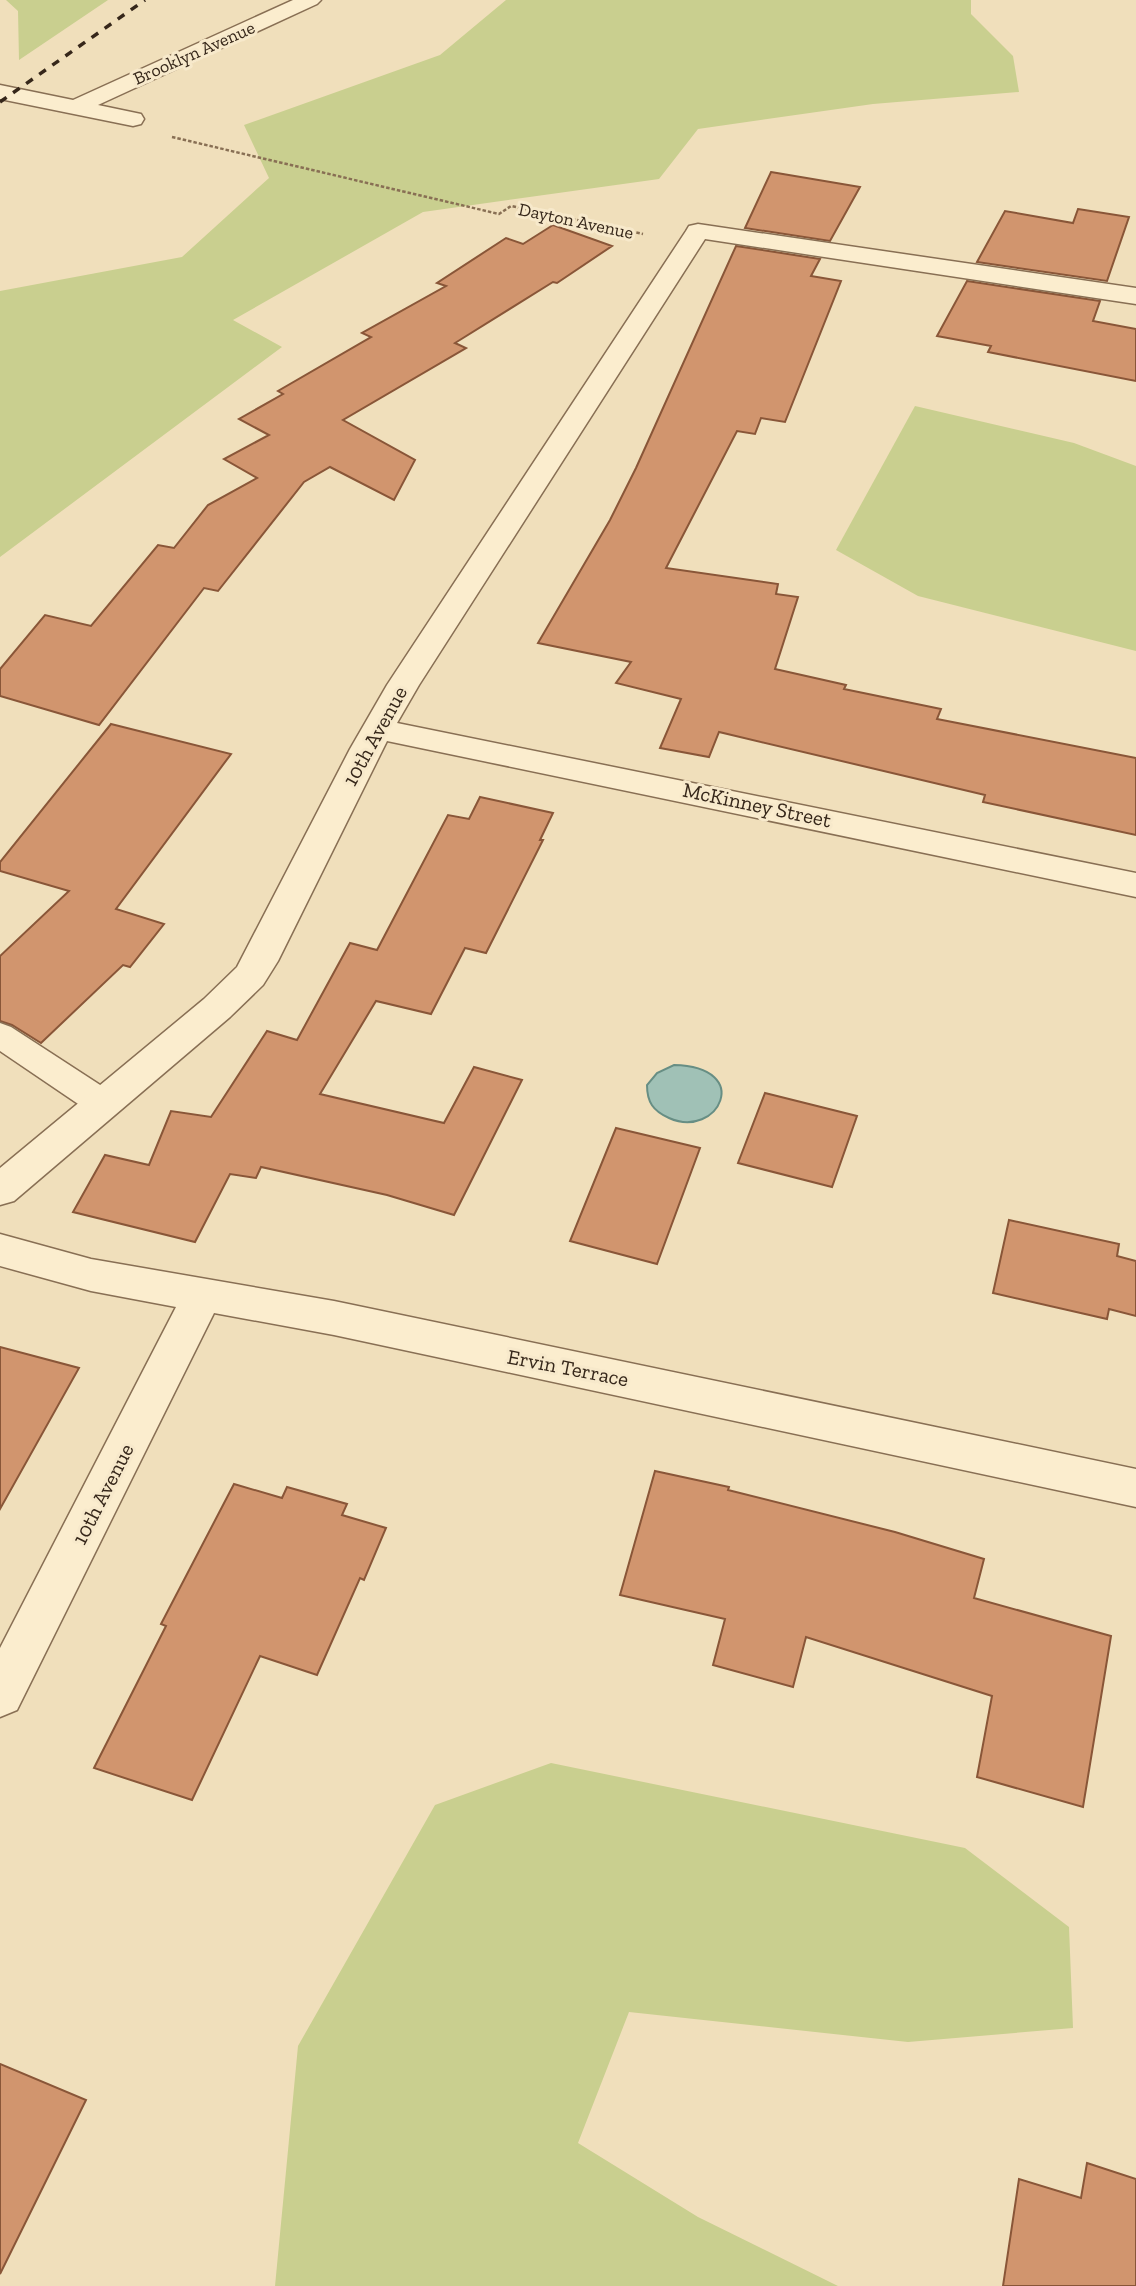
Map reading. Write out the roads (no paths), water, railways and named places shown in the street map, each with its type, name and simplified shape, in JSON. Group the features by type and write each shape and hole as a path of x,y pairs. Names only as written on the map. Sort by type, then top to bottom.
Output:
{"street":[{"name":"Brooklyn Avenue","path":"78,106 310,0"},
{"path":"0,92 133,119"},
{"name":"10th Avenue","path":"0,1190 217,1008 250,976 377,729 427,646 698,231 1136,296"},
{"name":"McKinney Street","path":"377,729 1136,885"},
{"name":"Ervin Terrace","path":"0,1250 91,1275 204,1293 765,1408 1136,1488"},
{"name":"10th Avenue","path":"0,1695 204,1293"}],"lane":[{"path":"0,1035 102,1103"}],"water":[{"path":"674,1065 699,1069 714,1077 721,1088 720,1100 713,1111 702,1119 687,1122 669,1118 655,1109 650,1101 647,1085 657,1073"}],"railway":[{"path":"0,102 145,0"}]}
